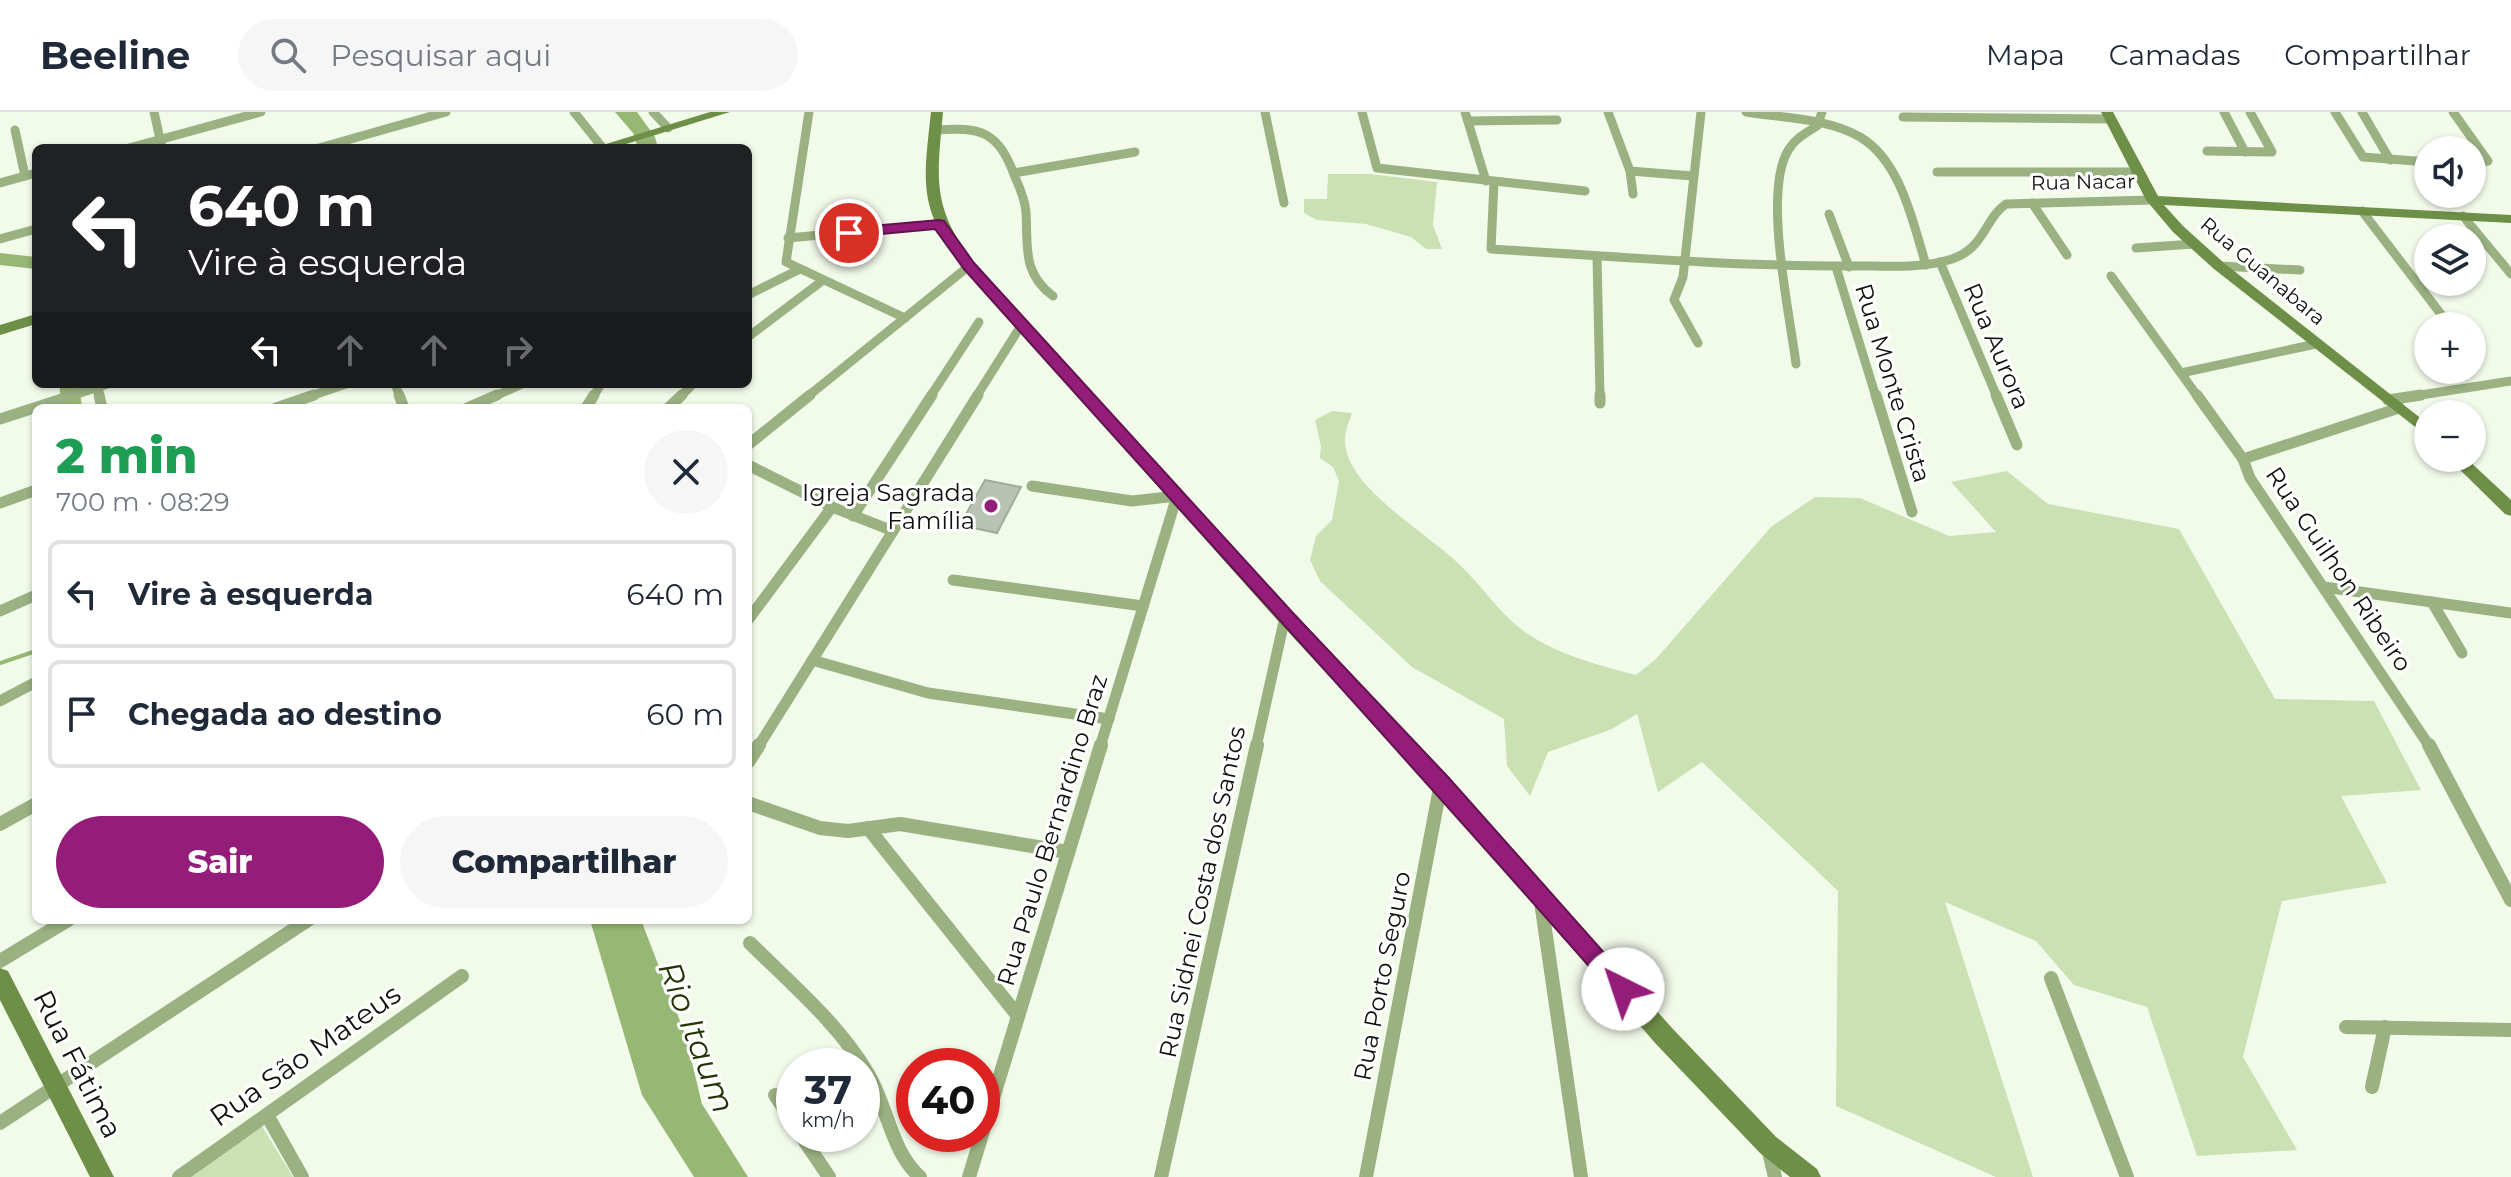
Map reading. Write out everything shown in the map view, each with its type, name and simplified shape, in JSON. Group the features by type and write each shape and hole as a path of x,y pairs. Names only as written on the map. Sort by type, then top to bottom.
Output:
{"street":[{"path":"154,112 161,144 261,112"},
{"path":"408,112 415,121"},
{"path":"333,144 446,112"},
{"path":"574,112 598,144"},
{"path":"653,112 668,128"},
{"path":"613,144 724,112"},
{"path":"809,112 786,262 905,318"},
{"path":"1265,112 1284,203"},
{"path":"1362,112 1377,168 1585,191"},
{"path":"1608,112 1630,171 1633,194"},
{"path":"1698,343 1675,306 1683,277 1701,112"},
{"path":"1746,112 1862,138 1879,155 1907,205 1926,265"},
{"path":"1817,126 1822,112"},
{"path":"2224,112 2245,152"},
{"path":"2207,151 2272,152 2250,112"},
{"path":"2335,112 2363,157 2414,161"},
{"path":"2362,112 2390,160"},
{"path":"2453,112 2470,136"},
{"path":"1903,117 2108,116"},
{"name":"Rua Guanabara","path":"2108,116 2153,200 2194,244 2414,420"},
{"path":"1490,181 1467,117 1557,120"},
{"path":"1053,296 1038,284 1028,264 1023,237 1025,208 1006,151 989,133 936,121 931,186 939,224 969,266 1285,617 1441,783 1664,1036 1768,1145 1809,1177"},
{"path":"1796,364 1775,207 1779,178 1792,143 1807,129 1817,126"},
{"path":"15,130 25,176"},
{"path":"1014,173 1135,152"},
{"path":"1630,171 1693,176"},
{"path":"1937,172 2137,172"},
{"path":"0,183 32,174"},
{"name":"Rua Nacar","path":"1490,181 1491,249 1784,266 1849,267 1940,262 1962,254 1978,242 2000,207 2032,203 2153,200 2511,219"},
{"path":"2032,203 2067,255"},
{"path":"2362,211 2439,312"},
{"name":"Rua Monte Crista","path":"1829,214 1849,267"},
{"path":"2463,216 2511,274"},
{"path":"788,238 939,224"},
{"path":"0,239 32,230"},
{"path":"2136,248 2194,244"},
{"path":"1597,256 1600,403"},
{"name":"Rua Aurora","path":"1940,262 2017,445"},
{"path":"752,442 969,266"},
{"path":"2219,266 2300,270"},
{"name":"Rua Monte Crista","path":"1836,267 1912,512"},
{"path":"752,293 798,270"},
{"name":"Rua Guilhon Ribeiro","path":"2111,276 2243,459 2250,478 2420,728 2511,900"},
{"path":"752,334 822,281"},
{"path":"0,330 32,320"},
{"path":"853,516 979,322"},
{"path":"752,756 1022,324"},
{"path":"2181,373 2316,344"},
{"path":"2243,459 2394,404 2511,381"},
{"path":"50,404 95,388"},
{"path":"288,404 334,388"},
{"path":"476,404 513,388"},
{"path":"672,404 689,388"},
{"path":"0,419 32,410"},
{"path":"752,467 832,507 893,531"},
{"path":"2471,472 2511,510"},
{"path":"1032,486 1132,501 1177,496"},
{"path":"0,503 32,491"},
{"name":"Rua Paulo Bernardino Braz","path":"969,1177 1177,496"},
{"path":"752,615 832,507"},
{"path":"953,580 1143,606"},
{"path":"2324,587 2511,613"},
{"path":"0,611 32,597"},
{"path":"2432,602 2462,653"},
{"name":"Rua Sidnei Costa dos Santos","path":"1161,1177 1285,617"},
{"path":"812,660 928,693 1109,719"},
{"path":"0,701 32,684"},
{"name":"Rua Porto Seguro","path":"1366,1177 1441,783"},
{"path":"752,804 820,828 848,831 900,824 1068,852"},
{"path":"0,824 32,806"},
{"path":"868,828 1018,1016"},
{"path":"1540,895 1581,1177"},
{"path":"0,961 61,924"},
{"path":"0,1123 302,924"},
{"path":"750,943 849,1047 879,1093 904,1158 920,1177"},
{"name":"Rua São Mateus","path":"179,1177 462,976"},
{"name":"Rua Fátima","path":"0,978 102,1177"},
{"path":"2051,978 2127,1177"},
{"path":"2346,1027 2511,1030"},
{"path":"2372,1087 2385,1027"},
{"path":"267,1115 302,1177"},
{"path":"1768,1145 1775,1177"},
{"path":"812,1152 829,1177"}],"shaded area":[{"path":"615,112 637,112 657,144 637,144 633,133"},
{"path":"1328,174 1370,174 1437,182 1433,225 1442,249 1426,249 1411,237 1366,224 1317,220 1304,213 1304,199 1327,199"},
{"path":"1332,411 1352,413 1345,443 1360,477 1392,510 1460,565 1518,627 1567,654 1636,675 1656,659 1771,527 1815,497 1860,498 1949,536 1996,532 1951,482 2007,471 2048,504 2179,529 2275,699 2374,701 2421,790 2341,796 2387,883 2282,901 2243,1057 2297,1150 2197,1156 2147,1007 2074,985 2036,941 1945,902 2033,1177 1996,1177 1836,1106 1838,891 1702,762 1658,792 1637,714 1612,729 1548,752 1530,796 1507,766 1504,719 1412,667 1320,581 1310,560 1316,536 1332,520 1339,481 1333,467 1320,458 1321,446 1315,420"},
{"path":"591,924 643,924 685,1034 702,1104 748,1177 694,1177 642,1095"},
{"path":"260,1123 293,1177 185,1177"}],"building":[{"name":"Igreja Sagrada Família","path":"985,480 1021,487 997,533 960,525"}],"waterway":[{"path":"0,259 32,263"},
{"path":"70,388 72,404"},
{"path":"0,663 32,652"}],"place":[{"name":"Igreja Sagrada Família","path":"991,506"}],"route":[{"path":"849,233 939,224 969,266 1285,617 1441,783 1623,989"}],"water label":[{"name":"Rio Itaum","path":"697,1037"}]}
